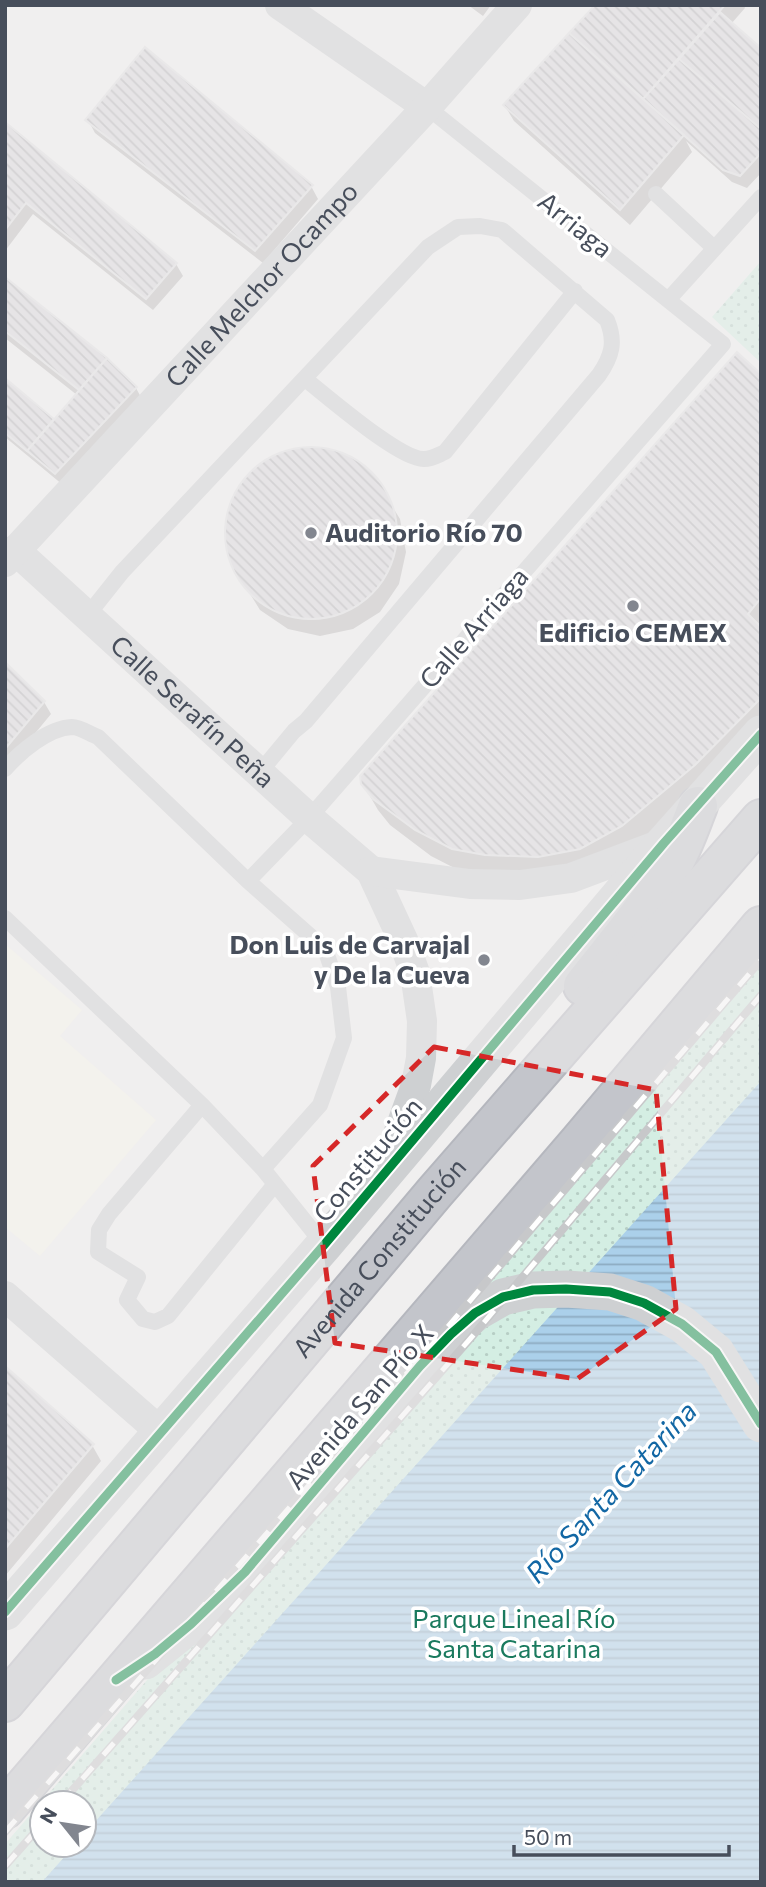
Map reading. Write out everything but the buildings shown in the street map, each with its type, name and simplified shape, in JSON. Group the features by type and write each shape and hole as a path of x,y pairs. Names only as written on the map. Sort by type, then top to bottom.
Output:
{"highway":[{"path":"435,1192 498,1097 653,895 685,841 698,806"},
{"name":"Avenida Constitución","path":"5,1702 435,1192 761,819"},
{"path":"5,1808 579,1142 761,926"}],"street":[{"path":"280,5 427,107"},
{"name":"Calle Melchor Ocampo","path":"10,556 427,107 517,5"},
{"name":"Calle Serafín Peña","path":"10,556 87,616 371,871 404,940 415,973 422,1021 421,1058 416,1085 383,1175"},
{"name":"Constitución","path":"5,1612 324,1245 664,843 761,734"},
{"path":"371,871 470,884 520,885 571,878 664,843"},
{"name":"Avenida San Pío X","path":"116,1680 155,1654 191,1624 245,1572 420,1367 475,1313 503,1297 533,1290 566,1289 610,1292 644,1303 682,1324 716,1352 761,1424"},
{"path":"5,1296 162,1433"}],"lane":[{"name":"Arriaga","path":"427,107 723,344"},
{"path":"656,194 715,248"},
{"path":"668,300 761,197"},
{"path":"87,616 122,572 428,247 458,227 480,226 502,230 607,320 613,334 612,347 604,369 260,772"},
{"path":"305,379 405,454 422,460 432,458 445,452 575,292"},
{"name":"Calle Arriaga","path":"248,881 309,818 723,344"},
{"path":"5,769 16,757 52,731 74,727 98,737 248,881 326,949 338,987 344,1038 320,1105 263,1169"},
{"path":"5,918 202,1105 263,1169 324,1245"},
{"path":"202,1105 109,1214 99,1230 98,1252 138,1277 127,1300 143,1319 155,1322 168,1316 275,1184"}],"highlighted area":[{"path":"434,1047 656,1090 676,1309 577,1379 335,1343 313,1166"}],"shaded area":[{"path":"5,944 82,1010 60,1036 156,1120 40,1256 5,1227"}],"green space":[{"path":"761,261 761,363 712,317"},
{"name":"Río Santa Catarina","path":"761,966 761,1882 5,1882 5,1844 28,1817 28,1859 98,1859 98,1789 53,1789"}],"water":[{"name":"Río Santa Catarina","path":"761,1081 761,1882 42,1882 63,1859 98,1859 98,1818"}],"railway":[{"path":"5,1832 451,1323 761,960"},
{"path":"73,1789 470,1339 761,995"},
{"path":"5,1866 28,1840"}],"cycle path":[{"path":"5,1612 324,1245 664,843 761,734"},
{"path":"116,1680 155,1654 191,1624 245,1572 420,1366 475,1313 503,1297 533,1290 566,1289 610,1292 644,1303 682,1324 716,1352 761,1424"}],"place":[{"name":"Auditorio Río 70","path":"311,533"},
{"name":"Edificio CEMEX","path":"633,606"},
{"name":"Don Luis de Carvajal y De la Cueva","path":"484,960"}],"park label":[{"name":"Parque Lineal Río Santa Catarina","path":"514,1634"}]}
